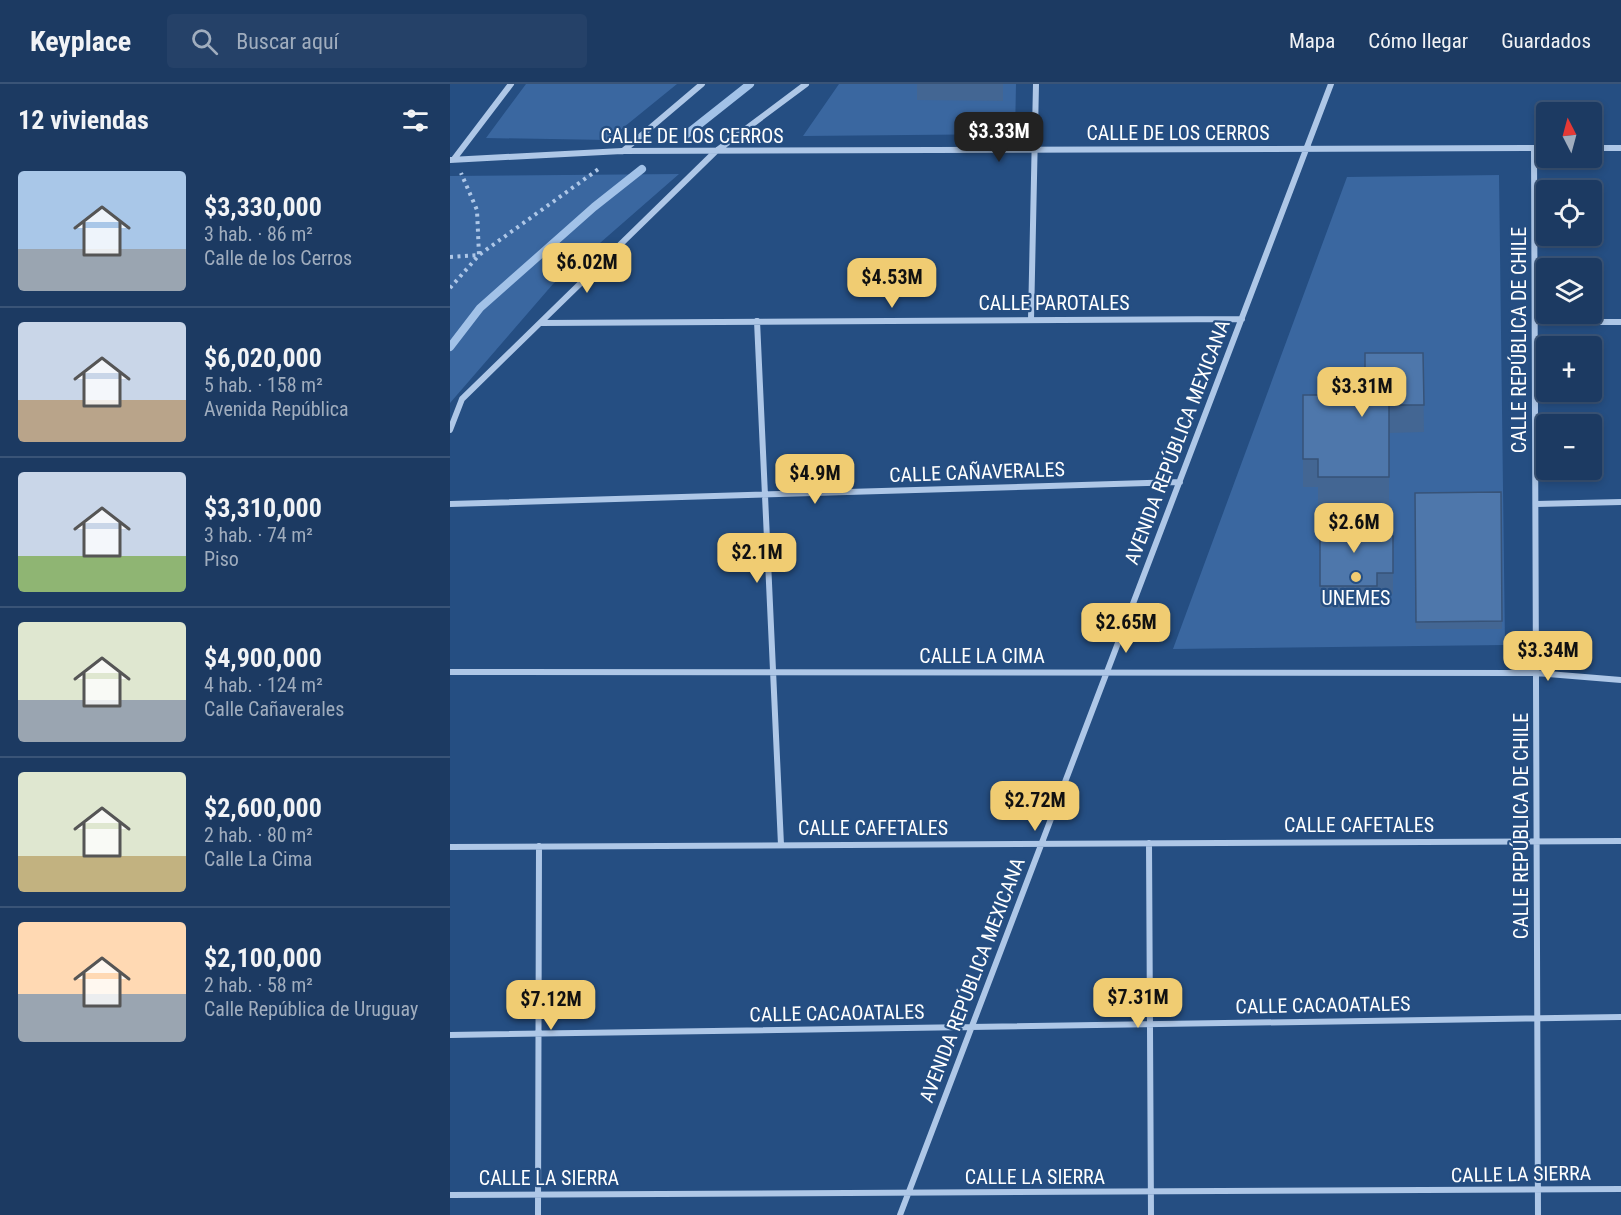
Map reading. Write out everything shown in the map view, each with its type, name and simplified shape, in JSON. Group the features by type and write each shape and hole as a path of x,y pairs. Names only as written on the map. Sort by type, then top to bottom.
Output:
{"street":[{"path":"452,159 511,84"},
{"path":"622,151 702,84"},
{"path":"450,430 462,399 541,322 716,152 806,84"},
{"path":"1031,320 1036,84"},
{"name":"AVENIDA REPÚBLICA MEXICANA","path":"900,1215 1331,84"},
{"name":"CALLE DE LOS CERROS","path":"452,159 622,151 1534,148"},
{"name":"CALLE REPÚBLICA DE CHILE","path":"1534,148 1538,1215"},
{"path":"1602,148 1621,148"},
{"name":"CALLE PAROTALES","path":"541,322 1242,319"},
{"path":"757,321 781,845"},
{"path":"1535,322 1621,322"},
{"name":"CALLE CAÑAVERALES","path":"450,504 1180,482"},
{"path":"1536,504 1621,502"},
{"name":"CALLE LA CIMA","path":"450,672 1536,673 1621,680"},
{"name":"CALLE CAFETALES","path":"450,847 1621,841"},
{"path":"1149,843 1152,1215"},
{"path":"538,1215 539,846"},
{"name":"CALLE CACAOATALES","path":"450,1035 1621,1017"},
{"name":"CALLE LA SIERRA","path":"450,1195 1621,1189"}],"path":[{"path":"450,288 479,255 622,151"},
{"path":"452,159 477,210 479,255"},
{"path":"450,257 479,255"}],"shaded area":[{"path":"526,84 677,84 608,140 486,138"},
{"path":"839,84 1016,84 1015,134 803,136"},
{"path":"679,174 553,284 450,403 450,176"},
{"path":"1499,175 1505,645 1173,649 1347,177"}],"building":[{"path":"1365,353 1423,353 1424,405 1389,405 1389,477 1318,477 1318,459 1303,459 1303,395 1365,395"},
{"path":"1501,492 1502,621 1416,622 1415,493"},
{"name":"UNEMES","path":"1328,518 1374,518 1374,536 1393,536 1393,573 1377,573 1377,586 1320,586 1320,539 1327,539"}],"waterway":[{"path":"687,134 750,84"},
{"path":"450,347 480,308 594,207 642,169"}],"place":[{"name":"UNEMES","path":"1356,577"}]}
